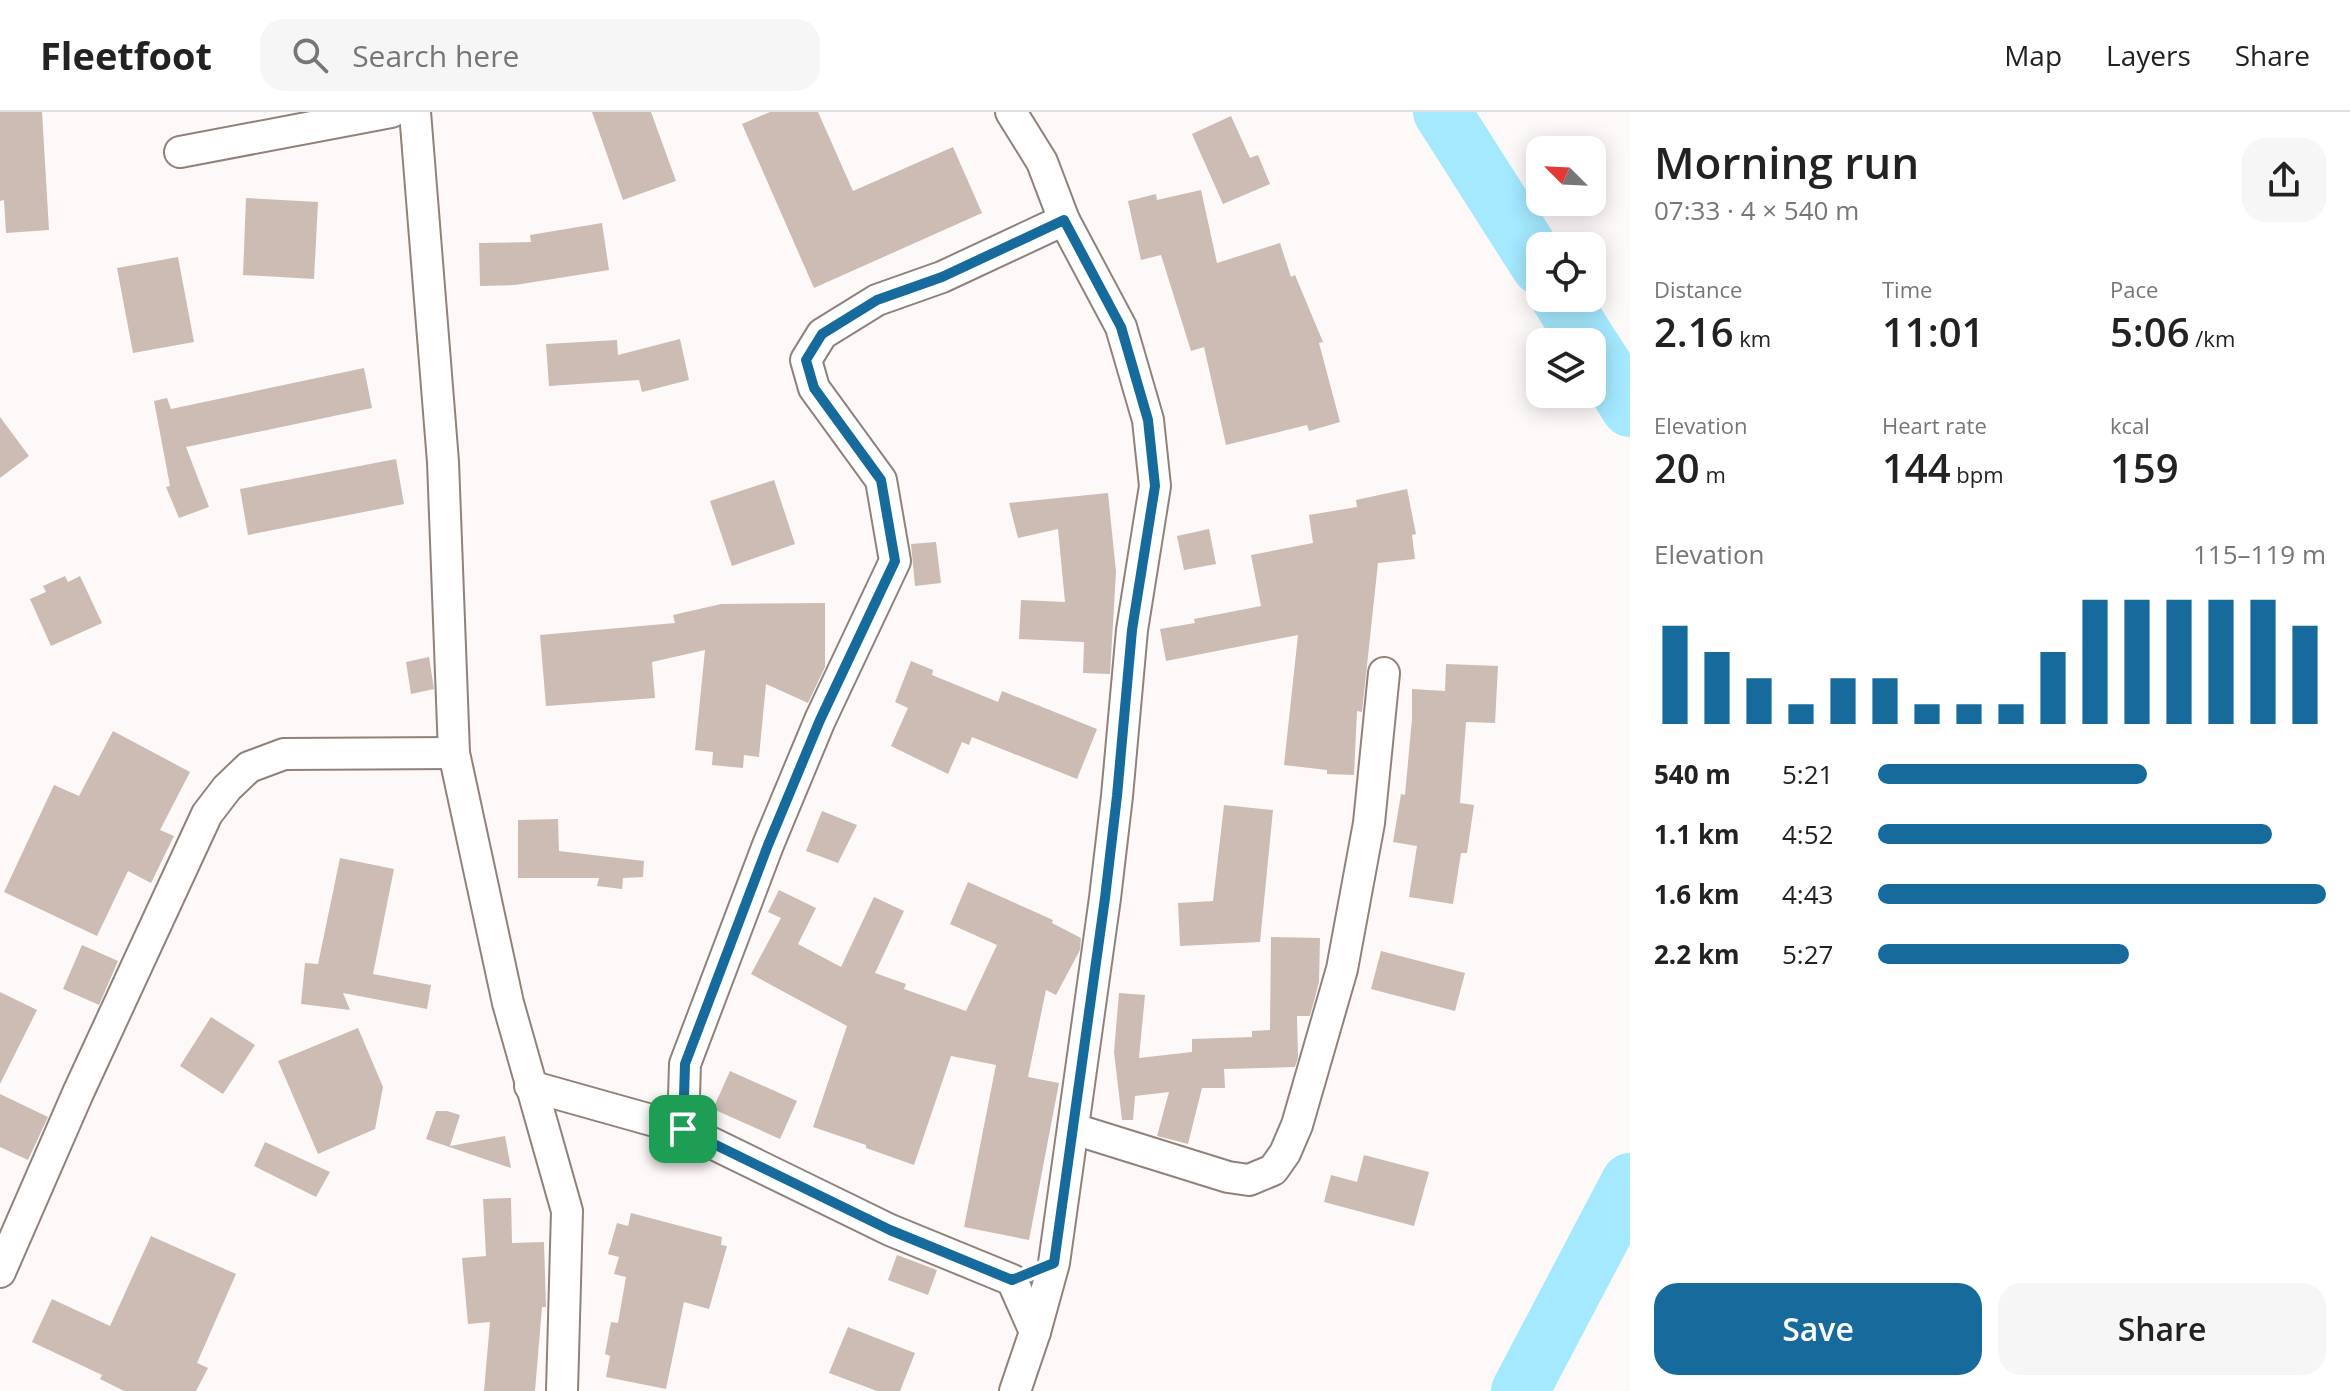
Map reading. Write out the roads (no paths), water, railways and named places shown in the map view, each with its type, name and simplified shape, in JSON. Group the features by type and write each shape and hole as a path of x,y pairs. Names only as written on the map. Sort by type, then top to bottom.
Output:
{"street":[{"path":"180,152 391,112"},
{"path":"415,112 443,462 454,753 508,1003 567,1211 562,1391"},
{"path":"1011,112 1042,162 1064,220 1121,327 1148,420 1155,486 1132,630 1117,796 1054,1263 1015,1391"},
{"path":"683,1129 685,1064 773,831 826,707 895,561 881,480 814,388 806,360 822,334 877,300 942,277 1064,220"},
{"path":"1074,1129 1228,1177 1249,1180 1273,1170 1285,1153 1297,1125 1342,969 1369,823 1384,673"},
{"path":"0,1272 78,1093 207,814 227,788 249,767 284,754 454,753"},
{"path":"530,1086 683,1129 890,1230 1012,1280 1035,1332"},
{"path":"1012,1280 1054,1263"}],"waterway":[{"path":"1442,112 1526,244"},
{"path":"1569,312 1579,328"},
{"path":"1606,370 1630,408"},
{"path":"1520,1391 1630,1182"}]}
